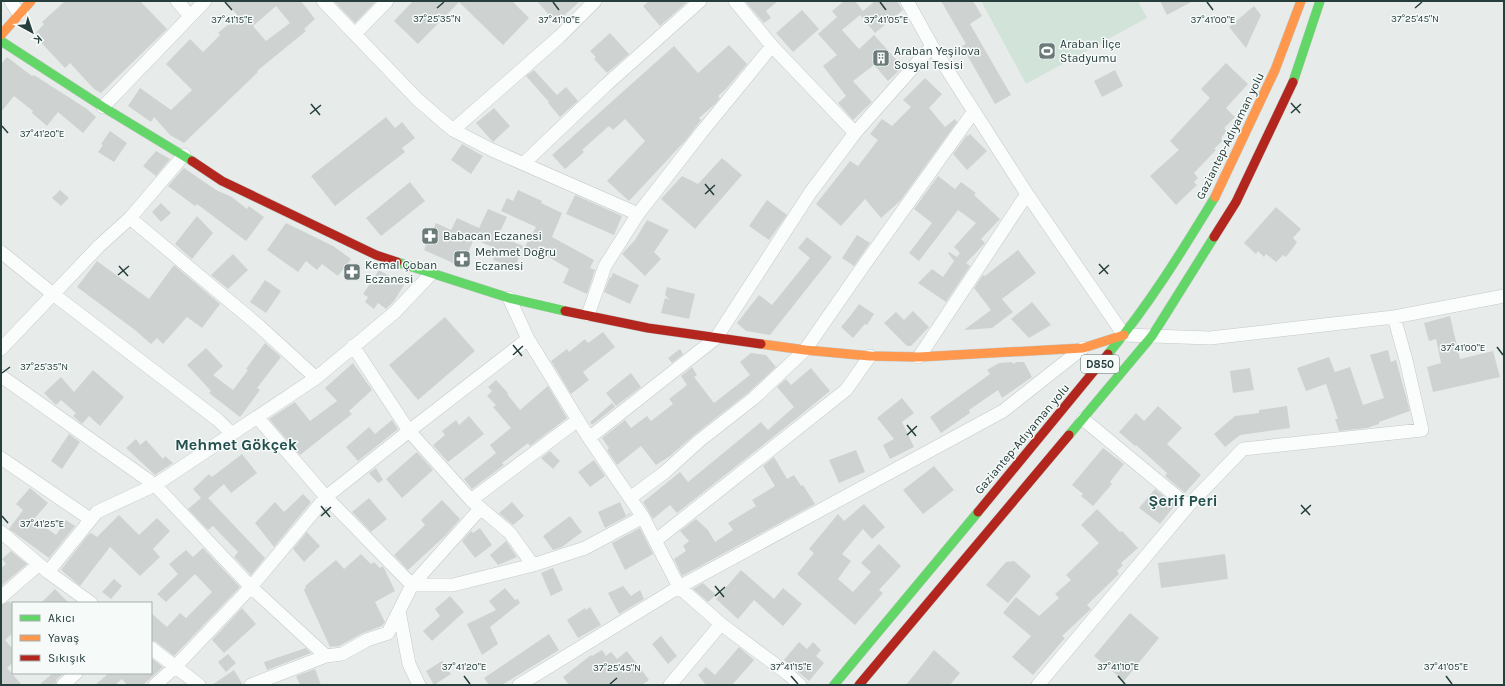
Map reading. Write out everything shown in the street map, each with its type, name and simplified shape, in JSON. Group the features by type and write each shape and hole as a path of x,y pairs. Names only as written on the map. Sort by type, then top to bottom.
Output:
{"main road":[{"path":"1,35 31,1"},
{"name":"Gaziantep-Adıyaman yolu","path":"834,685 1124,335 1162,283 1219,191 1276,70 1301,1"},
{"name":"D850","path":"859,685 1152,336 1239,196 1294,81 1320,1"},
{"path":"1,41 103,107 184,155 222,181 376,255 509,298 548,308 648,328 805,350 870,356 919,357 1083,348 1124,335"}],"street":[{"path":"11,1 19,14"},
{"path":"177,1 190,16"},
{"path":"103,107 205,1"},
{"path":"323,1 418,100 453,130 492,150 638,214"},
{"path":"355,34 387,1"},
{"path":"453,130 559,37 595,1"},
{"path":"524,163 606,85 700,1"},
{"path":"735,1 772,46 856,133"},
{"path":"907,1 932,46 974,111 1028,194 1124,335 1210,338 1394,317 1504,296"},
{"path":"588,315 605,266 638,214 772,46"},
{"path":"589,438 716,338 810,193 856,133 932,46"},
{"path":"630,498 665,472 699,441 754,398 805,350 974,111"},
{"path":"1,349 99,246 130,218 184,155"},
{"path":"919,357 1028,194"},
{"path":"130,218 258,326 316,378"},
{"path":"1,252 53,294 218,420 232,434"},
{"path":"1,597 43,569 97,512 155,485 316,378 395,312 431,274"},
{"path":"509,298 528,339 589,438 643,517 679,587 721,624 788,674 800,685"},
{"path":"1038,685 1188,506 1243,449 1422,430 1406,360 1394,317"},
{"path":"155,685 175,667 251,587 326,497 528,339"},
{"path":"353,346 409,431 475,505 510,533 533,565"},
{"path":"518,685 679,587 1003,412 1083,348"},
{"path":"656,541 846,390 870,356"},
{"path":"1,376 155,485 251,587 326,656"},
{"path":"257,417 326,497 412,585 453,585 533,565 585,548 643,517"},
{"path":"1083,419 1188,506"},
{"path":"251,685 326,656 342,654 367,640 388,633 412,585 475,505 578,420"},
{"path":"1,458 90,519"},
{"path":"1,532 43,569 90,602"},
{"path":"399,611 409,664 419,685"},
{"path":"670,685 721,624"},
{"path":"152,649 199,685"},
{"path":"63,685 75,674"}],"green space":[{"name":"Araban İlçe Stadyumu","path":"981,1 1138,1 1147,18 1026,84"}],"building":[{"path":"65,1 140,1 167,29 101,93 94,89 70,63 65,68 34,35 44,24 42,22"},
{"path":"225,1 301,1 315,19 304,29 306,31 257,71 258,72 184,143 170,135 154,117 151,122 128,106 140,88 171,110 192,90 166,64 190,39 203,52 220,35 218,33 238,16","holes":["276,6 290,23 266,41 253,26"]},
{"path":"334,1 376,1 355,23"},
{"path":"413,1 512,1 529,18 503,45 459,2 418,44 394,21"},
{"path":"537,1 580,1 556,23"},
{"path":"649,1 688,1 660,26 643,6"},
{"path":"745,1 778,1 766,11 771,18 764,23"},
{"path":"844,1 855,1 863,11 875,1 897,1 903,10 875,33 860,15 842,30 859,49 874,35 903,67 888,81 874,65 853,81 872,102 853,120 838,103 846,96 823,66 837,55 818,34 837,17 832,11"},
{"path":"941,1 973,1 982,16 970,24 1011,95 995,104 962,46 966,44"},
{"path":"1160,1 1193,1 1167,15"},
{"path":"1254,6 1261,15 1246,48 1229,27"},
{"path":"802,10 819,29 793,52 776,33"},
{"path":"610,33 629,54 607,73 594,59 596,57 590,51"},
{"path":"729,45 747,64 726,89 718,96 720,98 715,104 699,118 701,120 686,140 629,201 607,181 645,141 625,119 613,130 609,126 582,150 584,152 565,169 552,155 674,46 698,73"},
{"path":"7,57 32,76 34,75 87,109 96,117 83,133 58,112 47,126 32,113 33,111 14,96 1,112 1,64"},
{"path":"1226,63 1248,84 1226,108 1235,117 1224,128 1227,131 1221,138 1223,140 1214,149 1216,150 1194,173 1198,178 1194,182 1197,185 1176,205 1150,176 1179,150 1170,141 1210,98 1201,89"},
{"path":"534,70 557,95 566,87 578,101 560,117 526,76"},
{"path":"1115,70 1123,86 1102,97 1094,81"},
{"path":"925,78 942,94 929,108 945,127 955,119 957,122 900,201 881,218 865,199 841,226 816,204 850,161 858,166 878,140 870,134 882,119 892,126 911,107 903,100"},
{"path":"494,108 510,126 493,142 476,123"},
{"path":"386,117 395,128 402,122 415,138 402,148 405,152 335,206 311,176"},
{"path":"110,131 127,143 114,162 98,152 103,145 101,144"},
{"path":"970,134 987,151 967,170 953,154 967,135 968,136"},
{"path":"462,144 483,156 471,174 451,160"},
{"path":"156,151 170,159 156,176 143,166"},
{"path":"722,158 742,175 695,229 661,199 682,176 698,184"},
{"path":"184,168 216,190 232,197 247,209 249,206 264,217 246,241 197,204 195,206 168,186"},
{"path":"938,176 955,189 961,182 976,193 974,195 1000,219 981,239 985,243 966,263 970,266 946,302 918,283 932,269 943,277 954,261 948,253 949,252 957,257 960,253 954,247 976,223 958,210 919,261 909,253 932,223 914,209"},
{"path":"410,182 425,201 381,236 366,218"},
{"path":"60,190 69,198 61,206 52,198"},
{"path":"518,190 542,201 541,203 562,213 552,237 594,260 590,268 595,270 587,294 563,283 569,269 542,253 539,259 523,250 536,227 501,211 507,198 513,201"},
{"path":"575,195 622,216 614,235 566,214"},
{"path":"767,200 787,215 769,240 749,226"},
{"path":"161,203 171,213 161,222 152,212"},
{"path":"1276,207 1301,229 1293,238 1297,242 1293,248 1286,257 1283,255 1276,262 1266,254 1264,257 1258,251 1256,254 1244,243"},
{"path":"488,209 507,217 498,236 523,246 515,268 493,260 497,249 474,239 462,267 424,250 436,223 451,230 457,218 479,228"},
{"path":"197,216 213,233 192,259 175,244"},
{"path":"647,220 669,230 654,252 661,259 645,276 622,254 635,240"},
{"path":"286,223 333,246 351,259 338,276 322,264 317,270 306,261 298,272 267,250"},
{"path":"857,235 870,243 854,266 842,258"},
{"path":"807,237 832,257 770,335 746,331 737,323 759,295 772,305 810,258 798,248"},
{"path":"1018,250 1036,273 1002,299 1013,312 992,328 964,330 991,310 974,288 983,275 985,276"},
{"path":"233,254 248,270 228,289 211,275"},
{"path":"97,261 149,299 174,265 220,304 202,328 187,317 163,344 157,338 151,344 135,330 77,287"},
{"path":"379,270 404,285 394,301 386,309 378,303 374,309 365,302 368,297 363,294"},
{"path":"613,273 639,285 630,304 604,292"},
{"path":"265,280 281,291 266,313 250,302"},
{"path":"667,287 695,294 689,319 661,313 665,298 670,300 665,295"},
{"path":"1032,302 1051,325 1029,338 1011,319"},
{"path":"859,304 874,314 867,325 865,324 853,338 841,327"},
{"path":"913,311 929,327 911,346 907,346 884,323 896,312 904,320"},
{"path":"1450,316 1460,359 1493,351 1500,377 1433,392 1427,367 1441,363 1436,339 1429,341 1424,323"},
{"path":"445,317 475,351 418,400 389,365"},
{"path":"603,332 615,347 583,372 589,380 571,394 551,361 567,349 569,352 585,339 588,343"},
{"path":"265,343 281,357 257,388 260,390 240,417 209,393 211,391 187,365 206,348 223,366 213,375 233,390"},
{"path":"680,349 683,354 672,363 668,358"},
{"path":"1388,350 1391,362 1396,360 1410,411 1367,428 1339,431 1335,419 1338,419 1326,384 1306,391 1297,368 1329,357 1335,372 1350,367 1363,405 1384,398 1370,355"},
{"path":"751,353 766,355 776,367 749,392 694,435 670,456 656,465 641,446 617,465 607,450 609,448 602,438 625,420 631,428 647,416 651,421 673,404 669,399 687,385 681,376 692,367 697,375 694,377 714,403 750,375 740,362"},
{"path":"1012,362 1013,364 1017,362 1024,362 1032,377 1002,398 998,390 969,410 970,413 941,433 930,417 990,374 987,370 999,363"},
{"path":"353,363 372,390 349,411 352,414 300,455 269,419 295,402 310,421 337,401 325,388"},
{"path":"811,368 830,391 677,513 670,505 653,519 643,502 680,472 688,482 761,422 768,430 794,407 777,387 786,379 791,385"},
{"path":"1250,368 1254,390 1233,393 1230,371"},
{"path":"93,370 124,397 100,426 89,416 82,424 73,416 76,413 61,400 56,405 44,393 61,377 74,392"},
{"path":"631,373 641,387 616,406 606,393"},
{"path":"496,380 508,393 507,394 520,410 548,386 567,418 530,446 528,443 502,463 504,465 472,489 464,479 496,453 490,445 511,428 493,407 496,405 487,396 492,391 488,387"},
{"path":"902,398 914,413 902,422 914,447 890,459 883,445 894,439 877,418"},
{"path":"612,403 615,407 592,425 590,422"},
{"path":"1158,406 1182,428 1167,444 1201,475 1185,493 1165,476 1167,473 1119,432 1136,413 1144,421"},
{"path":"1287,406 1290,428 1240,435 1225,447 1214,434 1235,416 1259,413 1259,410"},
{"path":"469,416 484,434 448,462 433,445 445,435 442,431 456,420 459,425"},
{"path":"392,420 398,429 358,461 346,447 369,427 375,434"},
{"path":"69,434 80,442 62,469 51,461"},
{"path":"136,439 140,445 146,440 163,459 165,456 173,463 155,475 126,448"},
{"path":"1103,448 1124,464 1110,482 1112,484 1093,506 1081,496 1083,494 1072,485"},
{"path":"856,450 865,472 839,483 829,460"},
{"path":"550,451 560,461 553,469 541,458"},
{"path":"417,452 433,470 402,498 386,479"},
{"path":"242,454 257,473 231,493 224,484 208,498 265,558 251,575 234,557 238,552 213,526 208,530 188,509 201,498 193,489 209,474 212,477"},
{"path":"774,457 787,479 794,475 801,486 803,485 815,504 682,576 674,559 686,551 683,546 689,541 680,531 696,519 708,530 715,542 733,530 728,523 756,506 752,500 775,486 763,466"},
{"path":"594,460 605,476 590,487 578,472"},
{"path":"934,466 954,490 923,514 903,490"},
{"path":"376,468 383,480 378,483 369,473"},
{"path":"30,488 48,503 34,519 56,535 66,520 75,526 49,558 9,529 23,510 16,504"},
{"path":"1155,489 1175,505 1160,524 1139,508"},
{"path":"303,494 311,502 274,547 255,523 275,502 284,512"},
{"path":"369,498 387,519 371,532 352,512"},
{"path":"442,500 460,519 446,535 408,570 394,555 425,525 421,520"},
{"path":"512,502 524,516 513,525 499,513"},
{"path":"620,502 626,516 630,513 631,514 605,528 598,512"},
{"path":"864,504 885,527 872,539 863,529 842,554 851,561 838,579 853,592 871,572 861,563 879,544 901,566 879,590 883,593 855,625 797,574 814,553 809,549 838,514 844,521"},
{"path":"1097,509 1120,532 1122,531 1138,548 1121,563 1123,565 1117,571 1119,574 1087,605 1091,609 1062,636 1065,638 1033,675 1012,657 1031,636 1003,613 1016,597 1039,616 1059,598 1055,594 1071,580 1066,575 1099,543 1081,525"},
{"path":"119,515 139,535 157,518 170,531 153,549 160,557 140,576 110,547 80,586 61,570 88,535 91,533 97,537"},
{"path":"570,516 582,532 562,547 553,550 543,536"},
{"path":"480,528 492,545 475,558 462,541 471,531 473,533"},
{"path":"640,528 653,554 625,570 612,543"},
{"path":"307,532 320,546 304,562 293,549"},
{"path":"506,541 517,557 498,565 490,555"},
{"path":"203,548 240,587 174,656 152,640 152,614 167,627 180,613 186,618 212,592 195,574 166,602 157,594 178,574 169,564 186,550 193,557"},
{"path":"11,551 27,564 1,586 1,568 6,564 2,559"},
{"path":"361,554 371,564 374,562 380,568 383,566 395,591 375,602 385,622 382,626 363,633 339,646 330,647 304,590 306,587 305,586 336,560 344,569"},
{"path":"1225,554 1228,579 1161,588 1158,563"},
{"path":"1014,561 1031,576 1008,603 986,585 1006,562"},
{"path":"553,568 563,590 551,596 541,573"},
{"path":"741,570 774,599 783,588 802,604 783,626 754,600 738,619 716,599"},
{"path":"114,579 122,586 111,599 102,592"},
{"path":"703,583 716,595 708,602 693,589"},
{"path":"623,586 631,596 640,590 644,599 619,614 608,593"},
{"path":"505,588 515,600 518,599 520,603 490,627 498,644 482,655 467,624 496,610 489,601"},
{"path":"55,589 68,602 42,602"},
{"path":"450,596 464,612 432,641 423,631 440,616 435,609"},
{"path":"9,601 12,604 12,634 5,640 12,648 12,663 7,668 22,685 1,685 1,605"},
{"path":"590,607 601,625 578,638 567,620 585,608 586,610"},
{"path":"242,608 256,624 224,653 212,640"},
{"path":"1130,613 1159,638 1124,681 1094,656"},
{"path":"549,634 559,650 502,685 489,685 484,678"},
{"path":"661,636 677,656 668,664 652,644"},
{"path":"799,642 807,649 813,642 821,650 816,656 824,663 809,681 784,660"},
{"path":"739,647 754,660 732,685 706,685 698,675 706,667 715,675"},
{"path":"306,648 311,653 267,670 264,662"},
{"path":"602,650 606,656 611,652 617,659 627,651 649,680 642,685 569,685 563,677 591,655 592,656"},
{"path":"934,650 960,673 950,685 906,685"},
{"path":"228,654 236,663 226,672 218,662"},
{"path":"152,659 163,667 143,685 127,685 122,679 115,685 95,685 108,674 152,674"},
{"path":"442,661 451,674 434,685 426,671"},
{"path":"315,669 321,685 300,685 296,676"},
{"path":"234,670 243,685 212,685"},
{"path":"52,674 63,674 57,679 55,685 39,685"}],"traffic: fast":[{"path":"1293,82 1320,1"},
{"path":"1,41 103,107 192,161"},
{"path":"1108,354 1151,297 1215,197"},
{"path":"1069,435 1152,336 1214,237"},
{"path":"397,262 509,298 565,311"},
{"path":"834,685 978,512"}],"traffic: slow":[{"path":"1,35 31,1"},
{"path":"1215,197 1275,70 1301,1"},
{"path":"761,344 870,356 919,357 1083,348 1124,335"}],"traffic: jam":[{"path":"1214,237 1236,202 1293,82"},
{"path":"192,161 222,181 376,255 397,262"},
{"path":"565,311 648,328 761,344"},
{"path":"978,512 1108,354"},
{"path":"859,685 1069,435"}],"place":[{"name":"Araban İlçe Stadyumu","path":"1047,51"},
{"name":"Araban Yeşilova Sosyal Tesisi","path":"881,58"},
{"name":"Babacan Eczanesi","path":"430,236"},
{"name":"Mehmet Doğru Eczanesi","path":"462,259"},
{"name":"Kemal Çoban Eczanesi","path":"352,272"}],"district":[{"name":"Mehmet Gökçek","path":"236,444"},
{"name":"Şerif Peri","path":"1183,500"}]}
